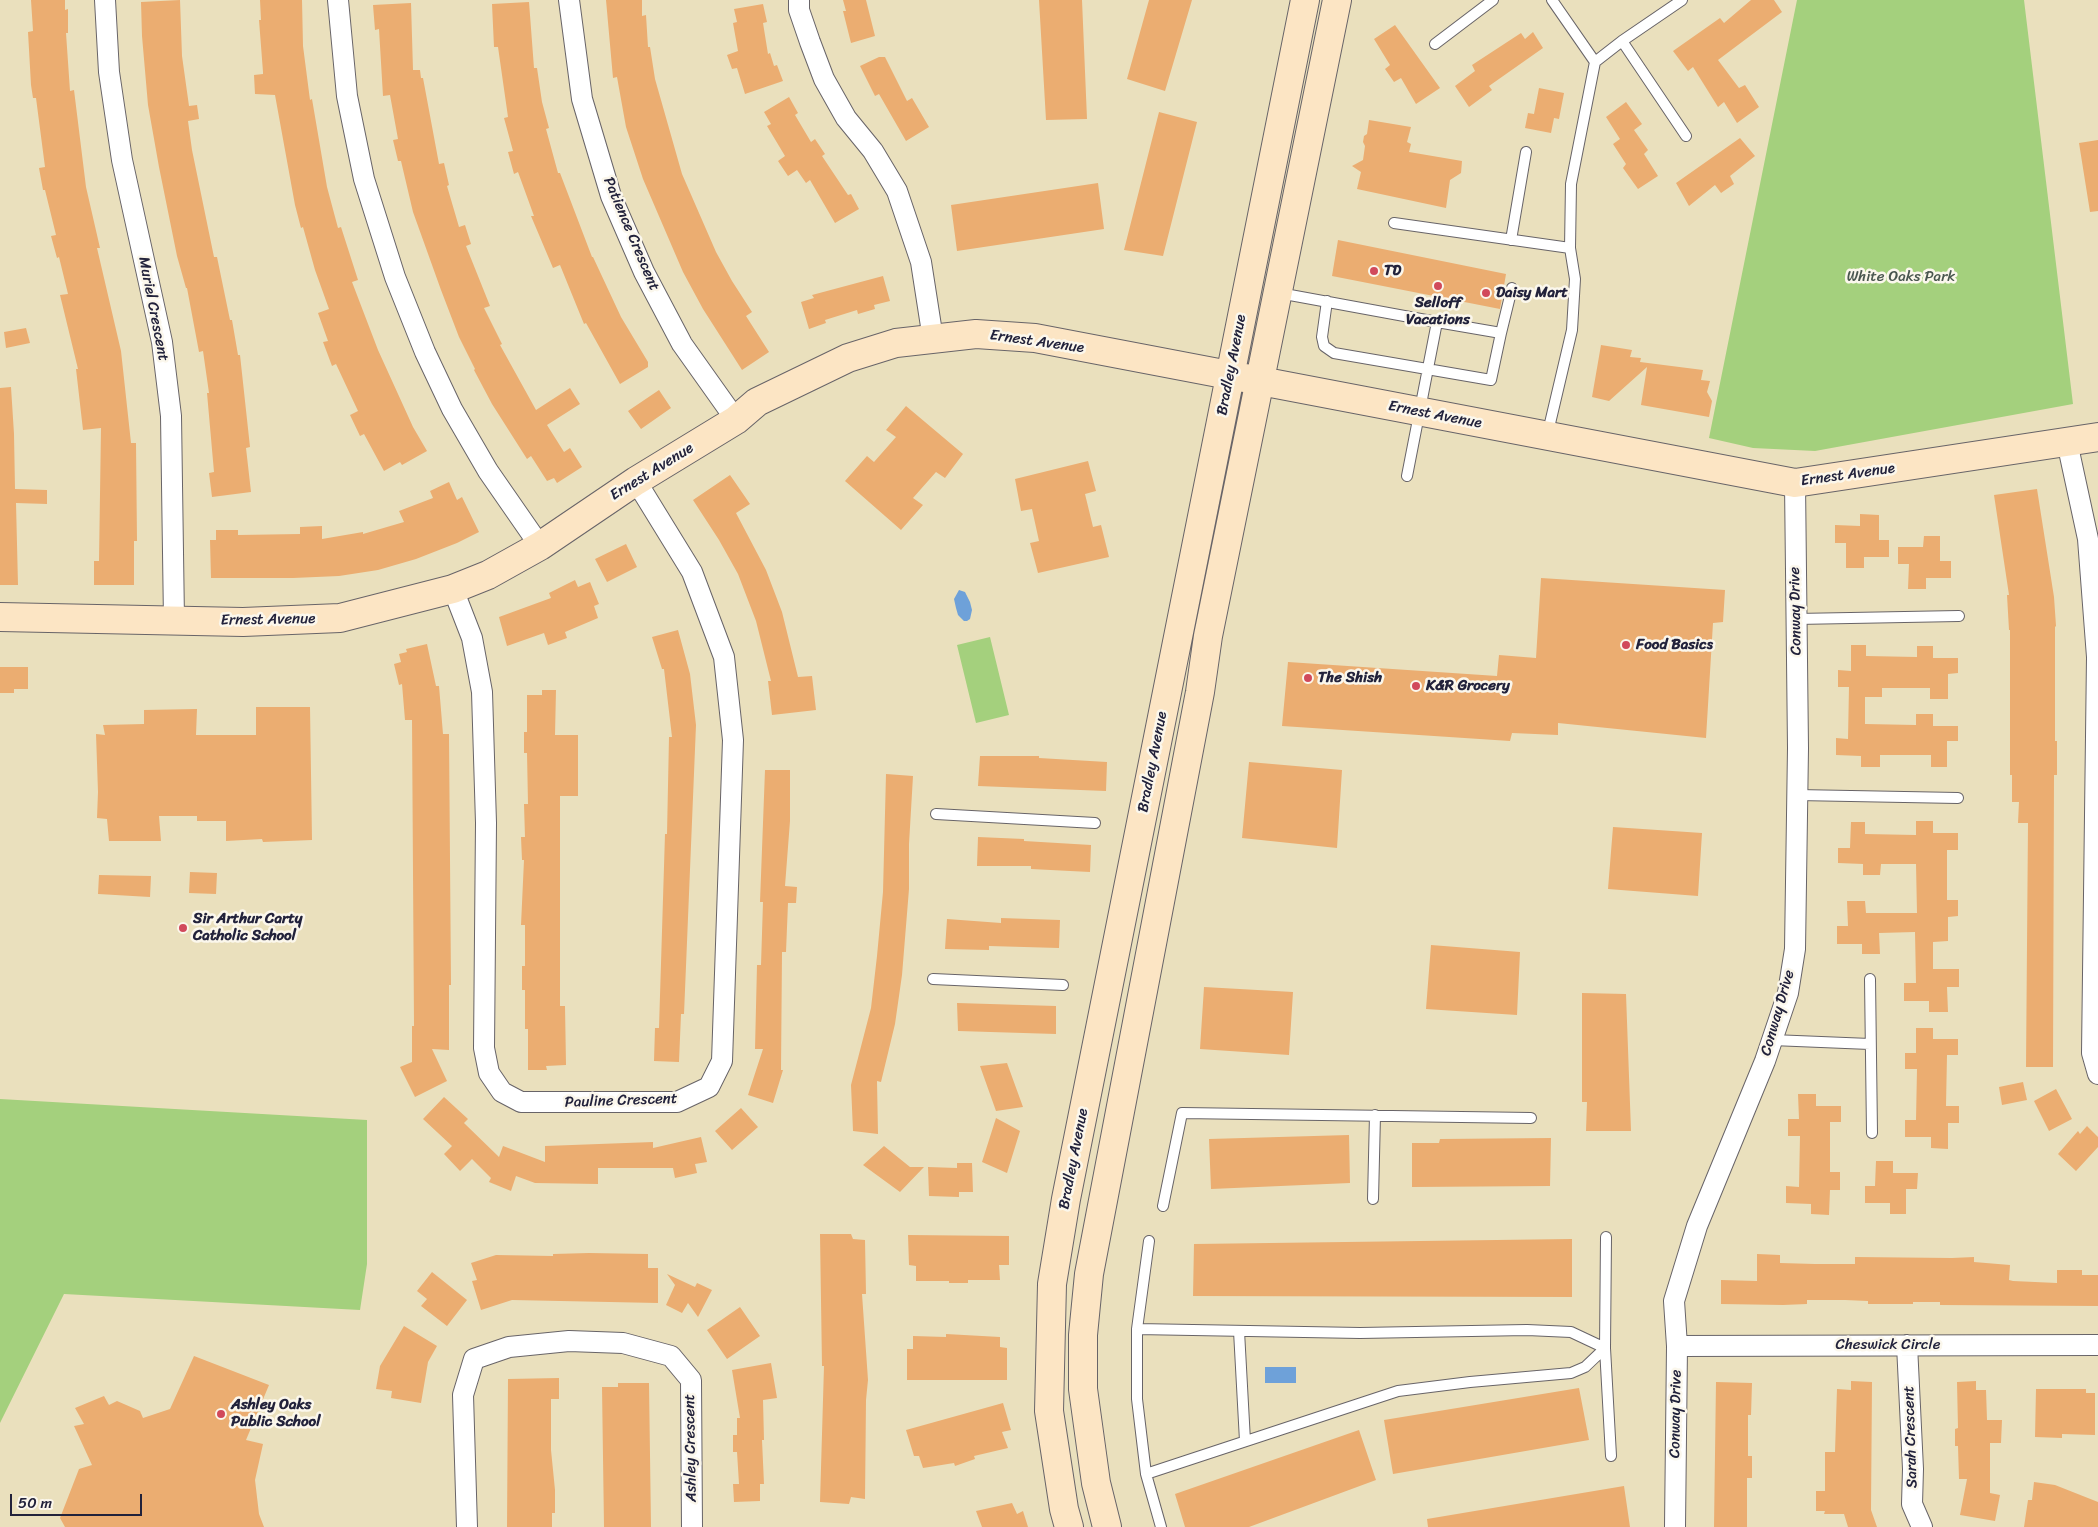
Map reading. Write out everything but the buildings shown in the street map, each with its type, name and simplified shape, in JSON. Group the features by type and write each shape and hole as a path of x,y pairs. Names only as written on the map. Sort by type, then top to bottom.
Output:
{"main road":[{"name":"Bradley Avenue","path":"1069,1527 1064,1509 1049,1411 1052,1284 1068,1189 1305,0"},
{"name":"Bradley Avenue","path":"1107,1527 1096,1483 1084,1389 1083,1334 1089,1274 1200,692 1208,636 1336,0"},
{"name":"Ernest Avenue","path":"0,618 243,622 340,618 453,590 488,574 540,546 636,482 736,420 757,402 848,358 896,343 976,334 1035,338 1795,483 2098,437"}],"street":[{"name":"Muriel Crescent","path":"105,0 109,72 122,160 162,342 171,416 174,620"},
{"path":"338,0 338,22 349,105 364,179 395,277 425,352 452,410 488,470 540,546"},
{"name":"Patience Crescent","path":"569,0 582,99 611,196 644,272 682,344 736,420"},
{"path":"799,0 799,10 824,79 846,118 873,151 897,191 921,262 933,339"},
{"path":"2067,442 2088,539 2097,657 2092,1053 2098,1074"},
{"name":"Pauline Crescent","path":"453,590 472,638 482,692 486,823 484,1048 489,1073 502,1092 522,1102 678,1102 709,1087 722,1061 733,740 724,657 692,572 636,482"},
{"name":"Conway Drive","path":"1674,1527 1678,1346 1674,1301 1694,1236 1772,1040 1788,992 1795,949 1798,795 1795,483"},
{"name":"Ashley Crescent","path":"466,1527 463,1395 474,1359 509,1347 569,1341 623,1343 670,1356 691,1380 692,1527"},
{"name":"Sarah Crescent","path":"1907,1345 1913,1468 1912,1504 1922,1527"},
{"name":"Cheswick Circle","path":"1678,1346 2098,1345"}],"lane":[{"path":"1435,44 1493,0"},
{"path":"1552,0 1595,62"},
{"path":"1547,436 1572,330 1575,279 1570,248 1571,184 1595,62 1682,0"},
{"path":"1622,41 1686,136"},
{"path":"1511,240 1526,152"},
{"path":"1394,223 1570,248"},
{"path":"1327,300 1322,337 1328,350 1334,353 1492,380 1512,288"},
{"path":"1290,295 1327,300 1502,333"},
{"path":"1407,476 1437,322"},
{"path":"1796,619 1959,616"},
{"path":"1798,795 1958,798"},
{"path":"936,814 1095,824"},
{"path":"933,979 1062,985"},
{"path":"1870,979 1872,1133"},
{"path":"1772,1040 1870,1044"},
{"path":"1163,1206 1182,1113 1531,1118"},
{"path":"1374,1199 1375,1116"},
{"path":"1606,1237 1605,1348 1611,1456"},
{"path":"1149,1241 1137,1329 1137,1399 1146,1474 1161,1527"},
{"path":"1137,1329 1370,1333 1527,1330 1571,1332 1605,1348"},
{"path":"1238,1331 1245,1441"},
{"path":"1146,1474 1398,1391 1470,1382 1571,1373 1585,1367 1605,1348"}],"green space":[{"name":"White Oaks Park","path":"1797,0 2024,0 2073,404 1815,451 1753,448 1709,438"},
{"path":"990,637 1009,715 976,723 957,645"},
{"path":"0,1099 367,1120 367,1264 360,1310 64,1294 0,1423"}],"water":[{"path":"959,590 965,592 970,602 972,610 970,619 967,621 964,621 958,615 956,608 954,599"},
{"path":"1265,1367 1296,1367 1296,1383 1265,1383"}],"place":[{"name":"TD","path":"1374,271"},
{"name":"Selloff Vacations","path":"1438,286"},
{"name":"Daisy Mart","path":"1486,293"},
{"name":"Food Basics","path":"1626,645"},
{"name":"The Shish","path":"1308,678"},
{"name":"K&R Grocery","path":"1416,686"},
{"name":"Sir Arthur Carty Catholic School","path":"183,928"},
{"name":"Ashley Oaks Public School","path":"221,1414"}]}
